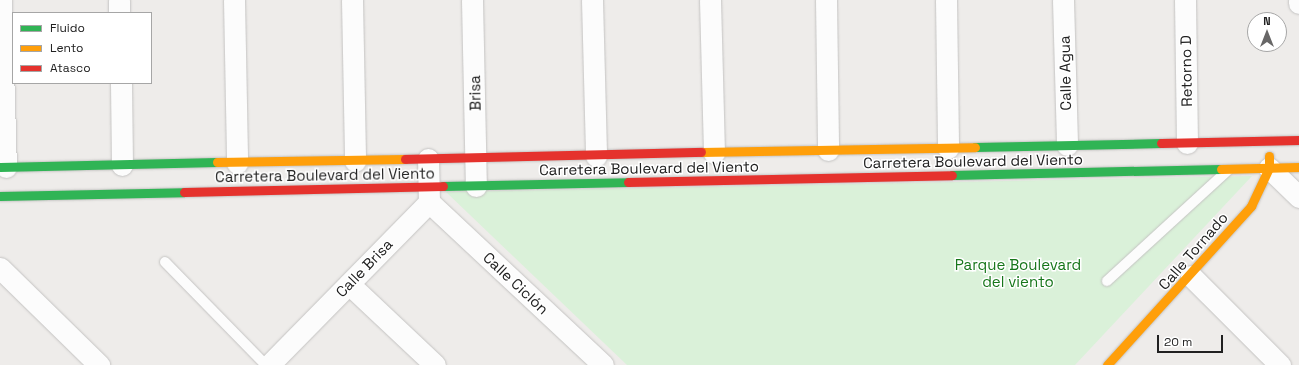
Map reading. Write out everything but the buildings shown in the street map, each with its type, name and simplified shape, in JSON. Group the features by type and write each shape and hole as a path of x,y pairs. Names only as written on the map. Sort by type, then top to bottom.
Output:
{"street":[{"path":"1,0 3,167"},
{"path":"119,0 119,12"},
{"path":"234,0 238,163"},
{"path":"352,0 355,161"},
{"name":"Brisa","path":"472,0 476,186"},
{"path":"592,0 596,156"},
{"path":"710,0 714,153"},
{"path":"826,0 828,150"},
{"path":"946,0 948,148"},
{"name":"Calle Agua","path":"1063,0 1067,145"},
{"name":"Retorno D","path":"1185,0 1187,143"},
{"path":"121,84 122,165"},
{"name":"Carretera Boulevard del Viento","path":"3,167 76,173 122,165 1299,140"},
{"name":"Calle Tornado","path":"1110,364 1191,276 1251,206 1269,168 1269,141"},
{"path":"428,159 429,194"},
{"name":"Carretera Boulevard del Viento","path":"0,196 429,194 476,186 1299,167"},
{"path":"1269,168 1298,195"},
{"path":"75,195 76,173"},
{"name":"Calle Brisa","path":"267,365 349,284 429,194"},
{"name":"Calle Ciclón","path":"429,194 603,365"},
{"path":"0,268 99,365"},
{"path":"1191,276 1280,365"},
{"path":"349,284 435,365"}],"lane":[{"path":"1107,281 1228,169"},
{"path":"165,262 267,365"}],"green space":[{"name":"Parque Boulevard del viento","path":"1252,176 1075,365 627,365 446,192"}],"traffic: fast":[{"path":"975,147 1161,143"},
{"path":"0,167 217,162"},
{"path":"952,175 1221,169"},
{"path":"443,186 628,182"},
{"path":"0,196 184,192"}],"traffic: slow":[{"path":"701,152 975,147"},
{"path":"1107,365 1251,206 1269,168 1269,156"},
{"path":"217,162 405,159"},
{"path":"1221,169 1299,167"}],"traffic: jam":[{"path":"1161,143 1299,140"},
{"path":"405,159 701,152"},
{"path":"628,182 952,175"},
{"path":"184,192 443,186"}]}
